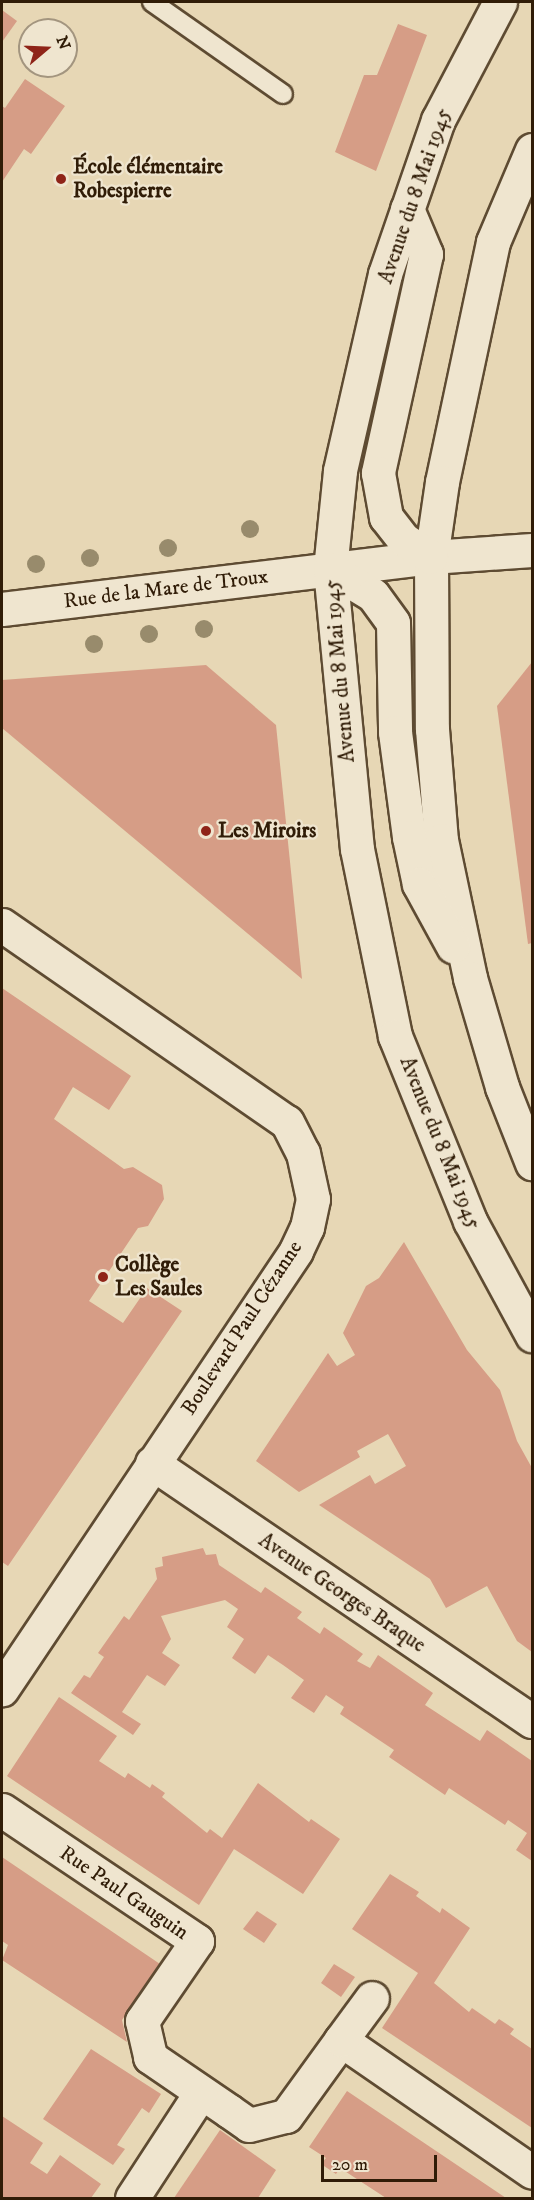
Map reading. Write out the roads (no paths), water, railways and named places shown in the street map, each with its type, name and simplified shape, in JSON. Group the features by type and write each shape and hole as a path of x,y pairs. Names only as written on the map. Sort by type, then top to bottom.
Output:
{"main road":[{"name":"Avenue du 8 Mai 1945","path":"500,2 438,120 386,274 340,471 330,569 357,849 395,1036 470,1221 532,1335"},
{"path":"532,150 493,242 442,483 431,557 432,729 441,840 470,978 502,1087 532,1163"},
{"path":"407,210 426,254 378,473 386,517 403,539 431,557"},
{"name":"Rue de la Mare de Troux","path":"2,609 431,557 532,550"},
{"path":"330,569 373,595 393,623 395,732 419,884 470,978"},
{"name":"Boulevard Paul Cézanne","path":"2,925 287,1122 303,1153 313,1199 307,1227 296,1251 2,1689"},
{"name":"Avenue Georges Braque","path":"152,1464 532,1721"},
{"name":"Rue Paul Gauguin","path":"2,1810 197,1941 142,2021 150,2057 249,2124 286,2116 372,1998"},
{"path":"341,2040 532,2172"},
{"path":"132,2199 201,2092"}],"lane":[{"path":"152,2 283,94"}],"place":[{"name":"École élémentaire Robespierre","path":"61,179"},
{"name":"Les Miroirs","path":"206,831"},
{"name":"Collège Les Saules","path":"103,1277"}]}
